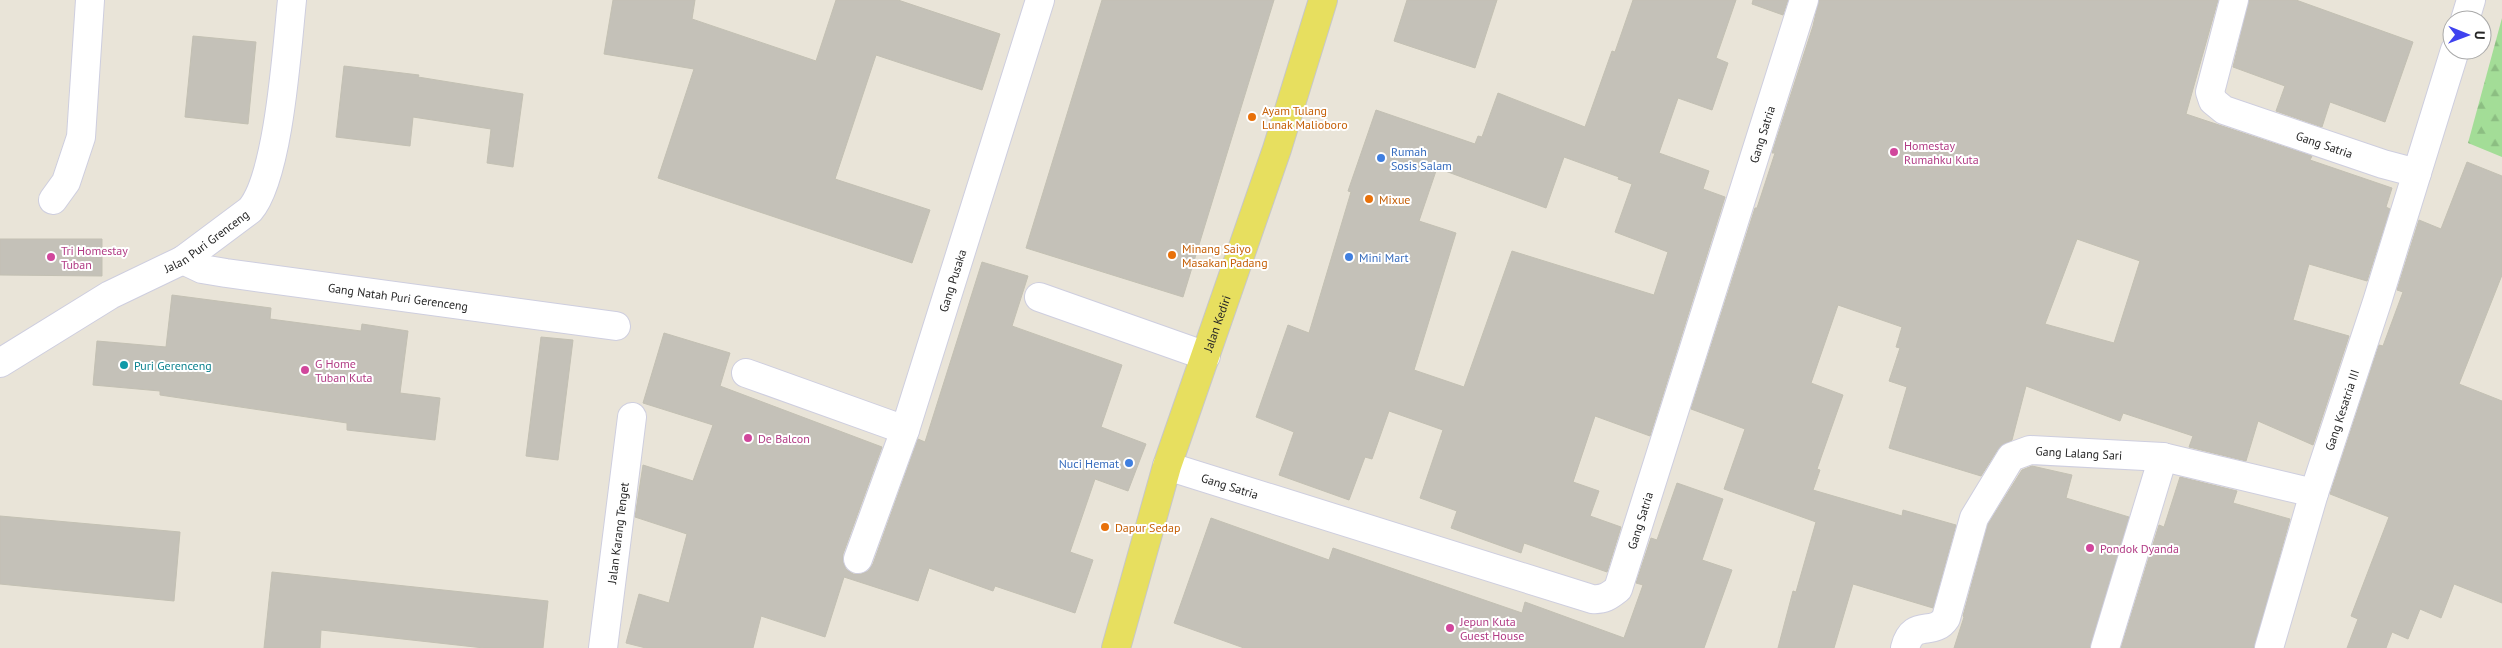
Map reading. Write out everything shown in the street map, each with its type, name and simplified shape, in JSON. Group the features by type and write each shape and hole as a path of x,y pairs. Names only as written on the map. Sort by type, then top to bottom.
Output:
{"main road":[{"name":"Jalan Kediri","path":"1116,648 1167,466 1277,149 1323,0"}],"street":[{"path":"53,200 66,182 80,137 90,0"},
{"name":"Jalan Puri Grenceng","path":"0,363 110,295 183,260 250,210 262,191 276,133 292,0"},
{"name":"Gang Pusaka","path":"858,559 905,430 1040,0"},
{"name":"Gang Satria","path":"1167,466 1592,599 1602,600 1609,596 1618,588 1804,0"},
{"name":"Gang Satria","path":"2234,0 2210,92 2213,101 2224,110 2383,164 2417,173"},
{"path":"2417,173 2452,60"},
{"name":"Gang Kesatria III","path":"2269,648 2314,493 2417,173"},
{"name":"Gang Natah Puri Gerenceng","path":"183,260 202,269 226,273 616,326"},
{"path":"1039,297 1206,356"},
{"path":"746,373 905,430"},
{"name":"Jalan Karang Tenget","path":"603,648 632,417"},
{"name":"Gang Lalang Sari","path":"1905,648 1910,634 1917,629 1938,627 1946,618 1974,518 2011,457 2030,450 2163,457 2314,493"},
{"path":"2105,648 2163,457"}],"green space":[{"path":"2502,18 2502,157 2468,143"}],"building":[{"path":"613,0 695,0 692,19 816,61 836,0 898,0 1000,34 982,90 876,55 835,179 930,210 912,263 658,178 694,69 604,54"},
{"path":"1102,0 1274,0 1183,297 1026,248"},
{"path":"1407,0 1497,0 1475,68 1394,41"},
{"path":"1633,0 1736,0 1716,58 1728,63 1712,110 1678,98 1659,153 1709,171 1703,189 1725,197 1650,436 1595,416 1573,482 1599,491 1590,516 1621,527 1607,572 1524,543 1521,553 1451,528 1457,511 1420,498 1443,430 1389,411 1372,459 1365,457 1349,500 1279,475 1294,432 1256,417 1288,325 1309,333 1351,192 1348,191 1376,110 1475,144 1478,136 1482,137 1498,93 1585,127 1612,51 1615,52","holes":["1564,157 1619,177 1618,179 1632,184 1615,232 1668,252 1654,295 1512,251 1464,387 1414,370 1456,233 1419,221 1437,168 1546,208"]},
{"path":"1753,0 1788,0 1783,15 1752,4"},
{"path":"1819,0 2218,0 2186,114 2312,156 2310,160 2392,188 2386,207 2390,209 2367,281 2309,264 2293,320 2349,336 2313,445 2258,421 2246,461 2189,447 2193,436 2123,413 2120,421 2026,386 2012,440 1998,449 1981,476 1889,448 1907,387 1889,381 1900,348 1896,347 1902,327 1838,305 1811,383 1843,395 1817,469 1820,470 1813,490 1902,516 1903,510 1956,525 1933,608 1853,584 1834,648 1778,648 1793,591 1796,592 1816,522 1724,489 1745,429 1691,409 1755,208 1757,208 1775,153 1772,153 1813,26","holes":["2077,239 2140,261 2114,343 2045,324"]},
{"path":"2249,0 2296,0 2413,42 2385,122 2330,102 2322,127 2276,111 2285,86 2233,67"},
{"path":"193,36 256,42 248,124 185,117"},
{"path":"344,66 419,75 418,77 523,94 513,167 487,163 491,129 413,117 410,146 336,137"},
{"path":"2467,162 2502,176 2502,275 2459,384 2502,401 2502,603 2454,584 2441,618 2420,609 2408,639 2392,632 2386,648 2347,648 2358,619 2351,616 2389,517 2330,494 2379,345 2383,346 2403,292 2397,290 2419,220 2441,229"},
{"name":"Tri Homestay Tuban","path":"0,239 102,239 102,276 0,275"},
{"path":"982,262 1028,276 1012,326 1122,365 1101,427 1146,444 1128,491 1095,479 1070,552 1093,560 1075,613 995,586 993,591 929,568 918,601 844,577 825,637 761,616 753,648 646,648 626,643 639,594 669,603 687,534 635,517 643,465 693,481 713,425 643,403 664,333 730,353 720,386 882,447 843,554 843,562 846,569 853,574 861,574 868,571 873,564 918,439 925,442"},
{"path":"172,295 271,308 270,319 361,331 362,324 408,331 400,393 440,398 435,440 347,430 347,423 160,395 160,391 93,385 97,341 166,347"},
{"path":"541,337 573,340 558,460 526,456"},
{"path":"2032,466 2072,475 2066,498 2129,517 2090,648 1954,648 1988,524 2022,470"},
{"path":"2180,477 2237,491 2233,503 2290,519 2254,648 2121,648 2159,525 2164,527"},
{"path":"1677,483 1723,499 1702,560 1732,570 1704,648 1244,648 1174,623 1211,518 1329,560 1333,548 1522,613 1525,602 1624,638 1643,585 1636,583 1651,538 1657,540"},
{"path":"0,516 180,532 174,601 0,584"},
{"path":"272,572 548,601 543,648 484,648 321,630 320,648 264,648"}],"place":[{"name":"Ayam Tulang Lunak Malioboro","path":"1252,117"},
{"name":"Homestay Rumahku Kuta","path":"1894,152"},
{"name":"Rumah Sosis Salam","path":"1381,158"},
{"name":"Mixue","path":"1369,199"},
{"name":"Minang Saiyo Masakan Padang","path":"1172,255"},
{"name":"Tri Homestay Tuban","path":"51,257"},
{"name":"Mini Mart","path":"1349,257"},
{"name":"Puri Gerenceng","path":"124,365"},
{"name":"G Home Tuban Kuta","path":"305,370"},
{"name":"De Balcon","path":"748,438"},
{"name":"Nuci Hemat","path":"1129,463"},
{"name":"Dapur Sedap","path":"1105,527"},
{"name":"Pondok Dyanda","path":"2090,548"},
{"name":"Jepun Kuta Guest House","path":"1450,628"}]}
